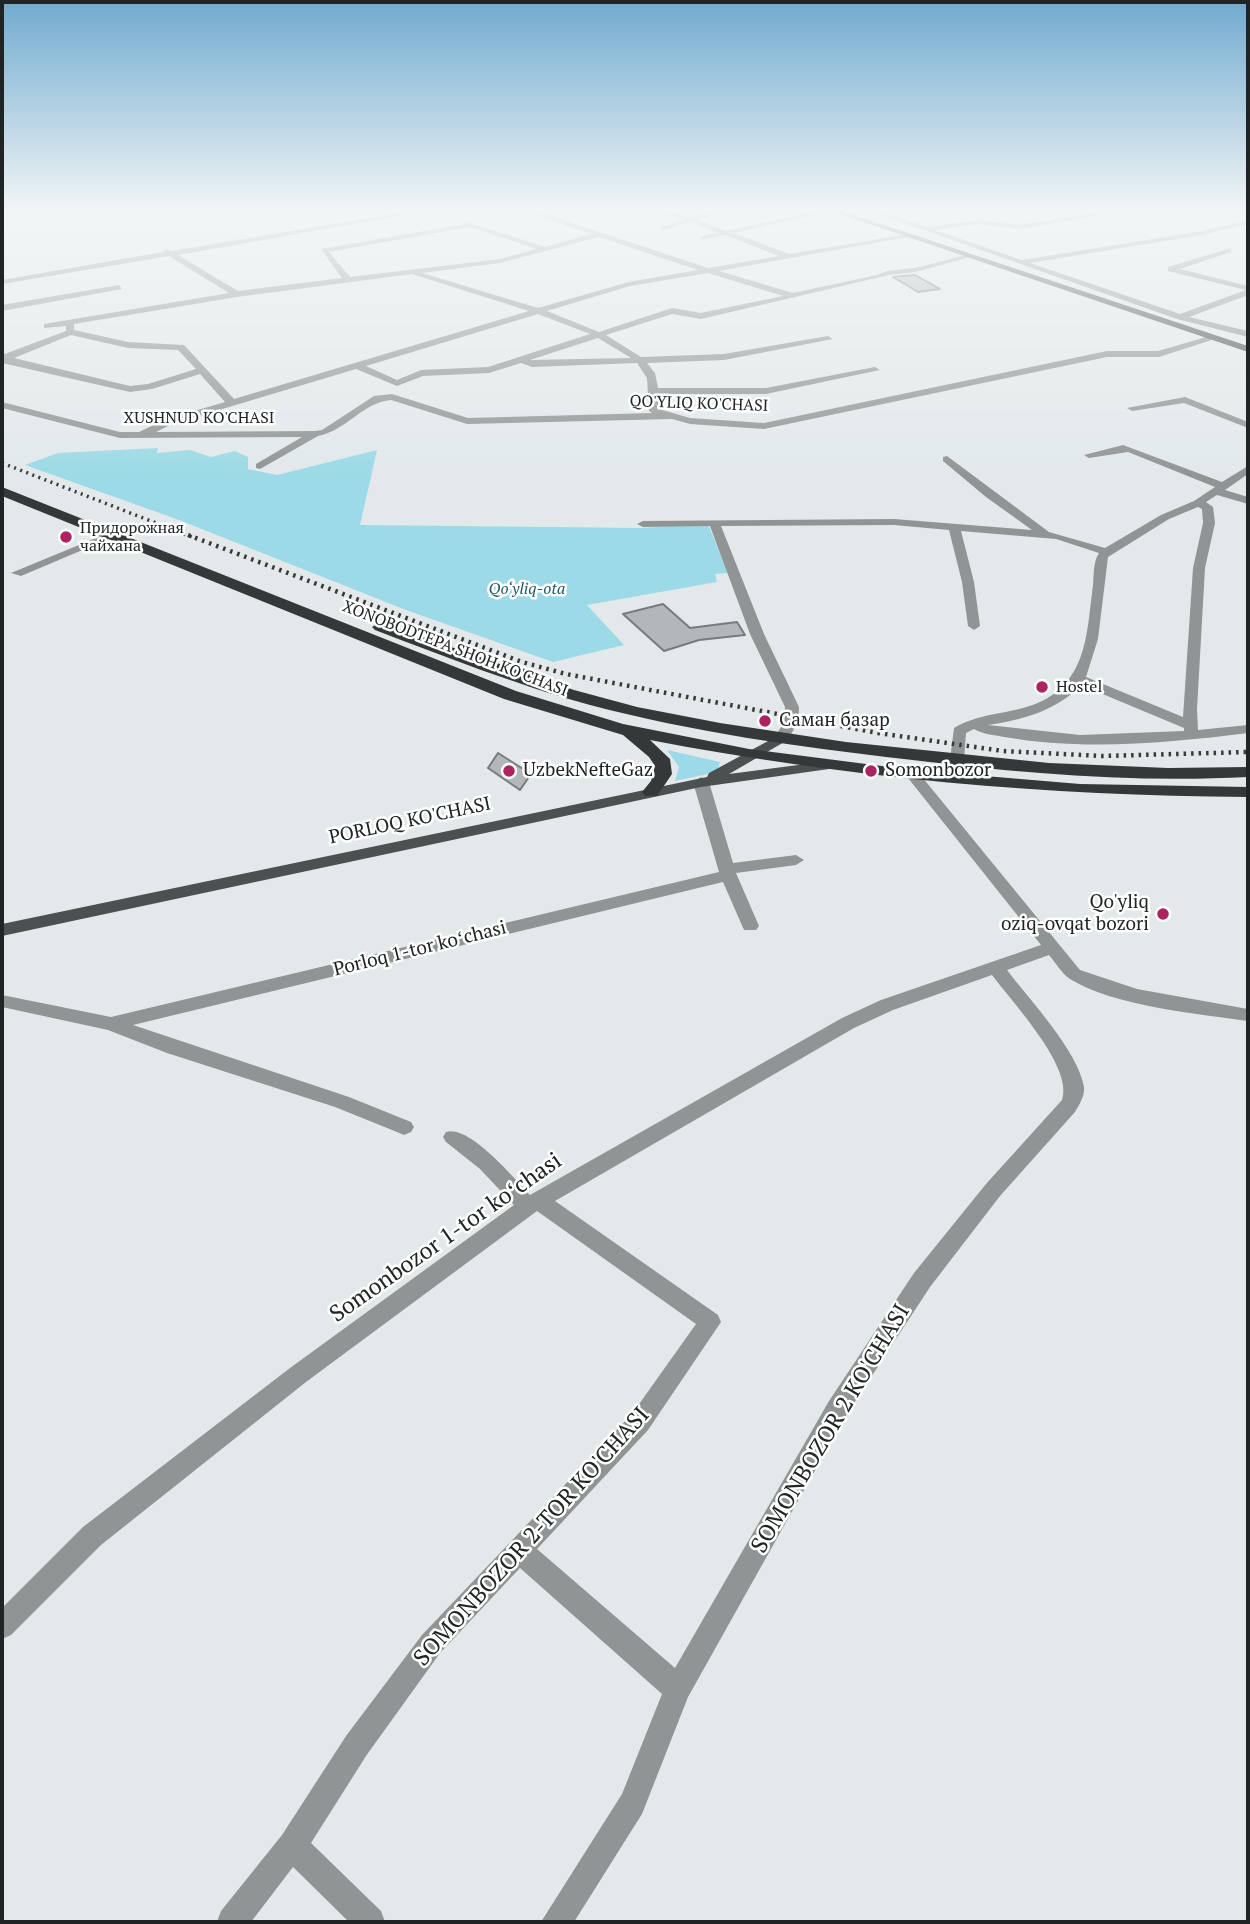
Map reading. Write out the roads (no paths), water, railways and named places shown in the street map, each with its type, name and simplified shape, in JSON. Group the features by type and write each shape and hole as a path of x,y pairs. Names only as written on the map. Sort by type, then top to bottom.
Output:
{"highway":[{"name":"XONOBODTEPA SHOH KO'CHASI","path":"2,477 509,675 645,714 781,738 957,760 1116,773 1248,772"},
{"name":"XONOBODTEPA SHOH KO'CHASI","path":"2,491 510,695 620,729 749,754 913,775 1080,789 1248,792"},
{"path":"113,535 129,528"},
{"path":"620,729 647,745 662,761 664,774 660,784 652,792"}],"main road":[{"path":"1092,298 1248,349"},
{"path":"1118,298 1248,343"},
{"path":"1248,336 1244,340 1248,343"},
{"path":"701,782 781,738"},
{"name":"PORLOQ KO'CHASI","path":"2,930 701,782 829,765"}],"street":[{"path":"2,307 56,298"},
{"path":"2,359 70,327 215,298"},
{"path":"491,298 597,333 640,358 651,372 654,411 672,416"},
{"path":"143,434 168,422 580,298"},
{"path":"358,366 397,383 421,373 489,370 672,311 701,316 785,298"},
{"path":"1124,298 1248,336"},
{"path":"1180,317 1228,298"},
{"path":"137,302 146,310"},
{"path":"47,326 70,327 148,348 181,347 200,371 232,403"},
{"name":"QO'YLIQ KO'CHASI","path":"260,466 324,432 377,398 392,397 467,421 672,416 690,421 764,426 1108,354 1159,354 1213,338"},
{"path":"519,359 532,364 724,357 828,339"},
{"path":"2,359 130,389 149,387 200,371"},
{"path":"652,391 766,391 874,370"},
{"path":"1132,408 1185,400 1248,425"},
{"name":"XUSHNUD KO'CHASI","path":"2,405 120,435 313,436"},
{"path":"1089,455 1130,449 1248,501"},
{"path":"947,459 990,495 1046,535"},
{"path":"957,760 958,732 967,725 1005,720 1036,710 1079,679 1097,603 1102,557 1106,552 1165,517 1198,503 1248,469"},
{"path":"1190,730 1199,568 1209,523 1207,507 1198,503"},
{"path":"643,524 864,521 1046,535 1106,552"},
{"path":"714,522 757,634 792,708 788,729 781,738"},
{"path":"954,527 968,582 974,626"},
{"path":"17,573 113,535"},
{"path":"1079,679 1190,730"},
{"path":"967,725 1009,734 1100,739 1190,730 1248,729"},
{"path":"913,775 1074,974 1106,987 1248,1015"},
{"path":"701,782 727,872 750,926"},
{"name":"Porloq 1-tor koʻchasi","path":"111,1024 727,872 796,860"},
{"name":"Somonbozor 1-tor koʻchasi","path":"2,1626 58,1568 103,1528 298,1375 533,1203 848,1023 887,1005 1053,947"},
{"name":"SOMONBOZOR 2 KO'CHASI","path":"556,1922 632,1804 678,1689 837,1409 922,1280 993,1190 1068,1107 1072,1099 1074,1090 1066,1066 996,968"},
{"name":"Porloq 1-tor koʻchasi","path":"2,1001 111,1024 174,1048 342,1102 404,1127"},
{"path":"453,1137 533,1203"},
{"name":"SOMONBOZOR 2-TOR KO'CHASI","path":"232,1922 292,1845 356,1746 431,1644 640,1422 710,1322 533,1203"},
{"path":"520,1551 678,1689"},
{"path":"292,1845 370,1922"}],"railway":[{"path":"2,463 192,537"},
{"path":"188,535 522,662 566,674 878,733 1003,751 1103,756 1248,752"}],"place":[{"name":"Придорожная чайхана","path":"66,537"},
{"name":"Hostel","path":"1042,687"},
{"name":"Саман базар","path":"765,721"},
{"name":"UzbekNefteGaz","path":"509,771"},
{"name":"Somonbozor","path":"871,771"},
{"name":"Qo'yliq oziq-ovqat bozori","path":"1163,914"}],"park label":[{"name":"Qo‘yliq-ota","path":"527,589"}]}
